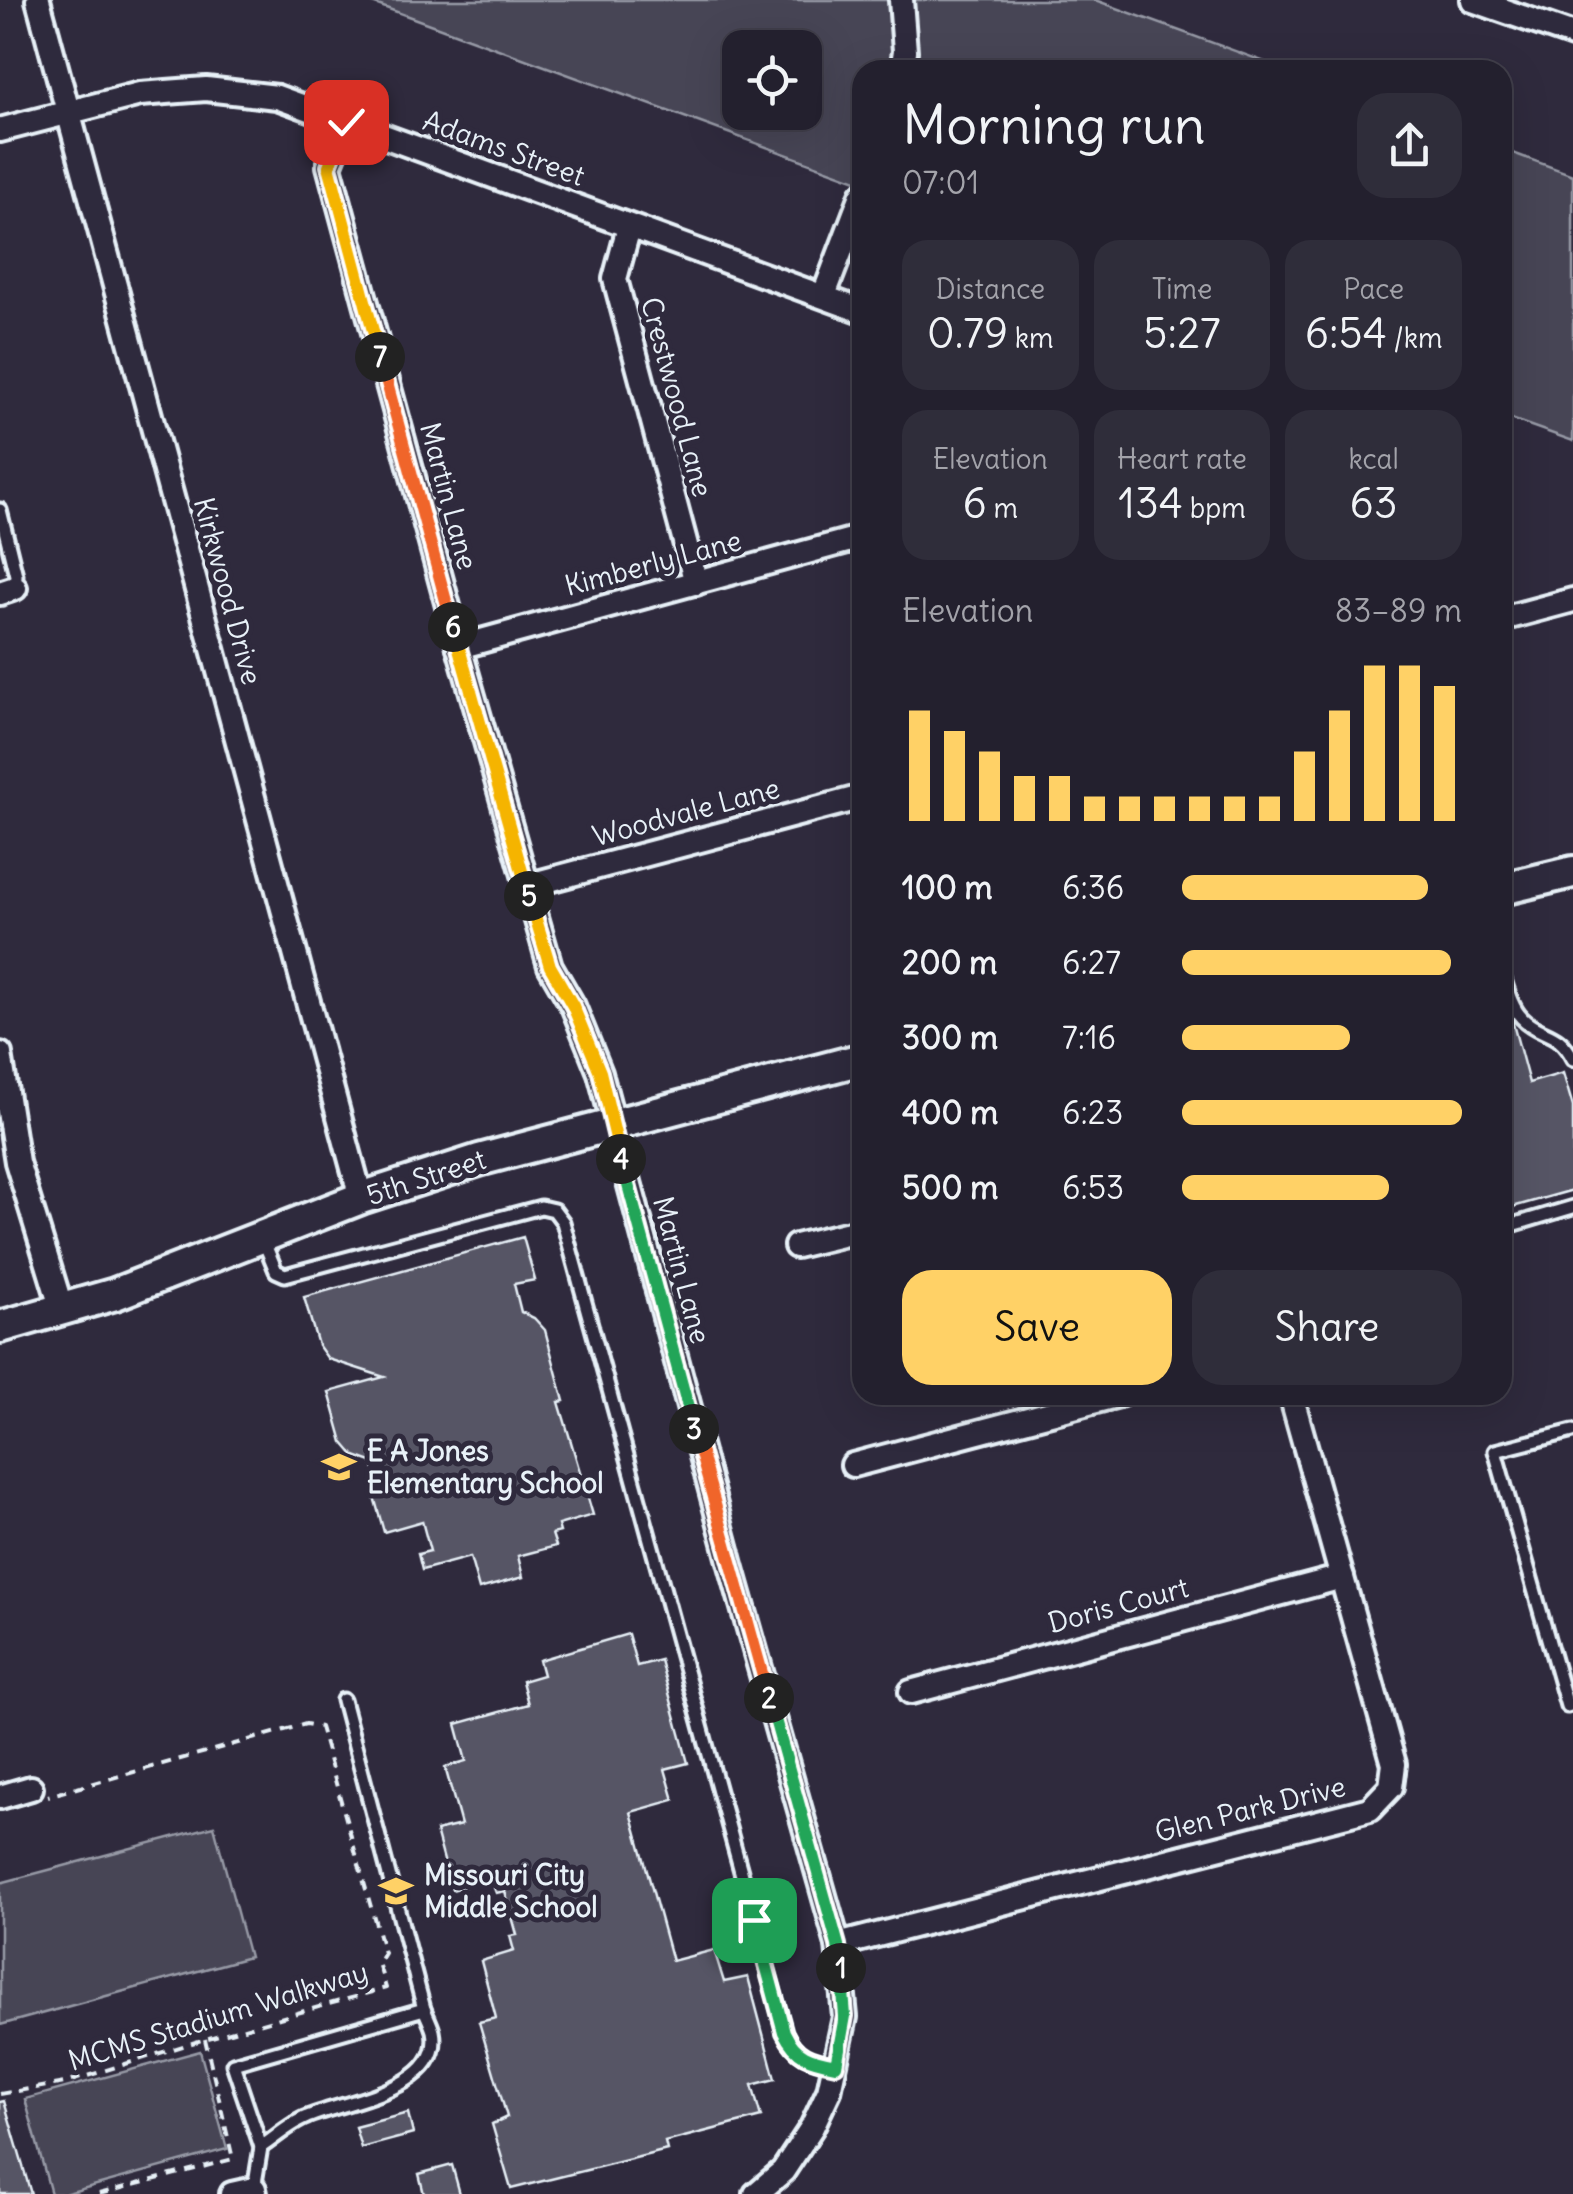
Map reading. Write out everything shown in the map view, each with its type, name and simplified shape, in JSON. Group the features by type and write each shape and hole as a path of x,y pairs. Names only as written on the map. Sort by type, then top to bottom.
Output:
{"main road":[{"path":"1512,887 1573,872"},
{"name":"5th Street","path":"0,1327 115,1294 360,1198 479,1160 852,1062"}],"street":[{"name":"Kirkwood Drive","path":"38,0 360,1198"},
{"path":"902,0 904,60"},
{"path":"1473,0 1573,35"},
{"name":"Adams Street","path":"0,130 140,94 206,89 277,97 852,307"},
{"name":"Martin Lane","path":"346,122 329,166 526,886 550,966 573,1006 600,1072 838,1945 845,2016 829,2090 812,2128 782,2171 756,2194"},
{"path":"824,295 852,221"},
{"name":"Crestwood Lane","path":"628,226 614,279 696,583"},
{"name":"Kimberly Lane","path":"459,647 852,540"},
{"path":"1512,616 1573,600"},
{"name":"Woodvale Lane","path":"526,886 852,800"},
{"path":"0,1054 17,1162 62,1310"},
{"path":"796,1246 852,1232"},
{"path":"853,1464 1080,1405"},
{"name":"Glen Park Drive","path":"838,1945 1370,1809 1391,1787 1394,1764 1295,1405"},
{"name":"Doris Court","path":"911,1692 1342,1576"},
{"path":"0,1796 35,1793"}],"lane":[{"path":"0,510 16,575 7,590"},
{"path":"1512,1004 1524,1020 1565,1043 1573,1058"},
{"path":"1512,1225 1573,1206"},
{"path":"262,1236 276,1271 285,1275 541,1207 554,1210 562,1222 784,2032 798,2054 836,2065"},
{"path":"1573,1431 1495,1451 1566,1706 1573,1704"},
{"path":"247,2192 262,2147 304,2118 406,2082 426,2065 432,2049 433,2032 343,1700"},
{"path":"262,2147 232,2064 424,2009"}],"path":[{"name":"MCMS Stadium Walkway","path":"0,2094 64,2083 205,2038 386,1988 378,1963 384,1954 320,1727 306,1724 35,1793"},
{"path":"98,2194 233,2160 205,2038"}],"shaded area":[{"path":"364,0 1095,0 1260,60 852,60 852,178"},
{"path":"1512,153 1573,175 1573,441 1512,419"},
{"path":"214,1826 249,1957 0,2025 0,1883"},
{"path":"200,2051 227,2149 64,2194 51,2194 25,2099"}],"building":[{"path":"1512,1020 1529,1083 1563,1073 1573,1107 1573,1190 1512,1207"},
{"path":"523,1237 535,1280 514,1284 521,1312 545,1330 564,1401 559,1402 593,1515 558,1525 560,1532 552,1534 556,1546 518,1556 523,1577 479,1589 470,1557 422,1570 418,1554 430,1551 422,1521 384,1532 373,1493 380,1491 372,1462 355,1456 343,1442 329,1392 384,1377 328,1359 318,1345 304,1297"},
{"path":"628,1634 637,1666 660,1660 688,1763 665,1769 674,1800 631,1812 672,1961 714,1950 724,1982 748,1977 775,2079 752,2085 761,2117 665,2142 667,2150 511,2189 492,2124 507,2117 479,2022 496,2018 481,1961 514,1951 510,1936 517,1935 505,1891 496,1893 491,1879 452,1890 436,1831 461,1825 445,1767 466,1761 456,1724 528,1704 522,1681 543,1675 539,1660"},
{"path":"4,2101 31,2194 0,2194 0,2102"},
{"path":"408,2113 413,2134 361,2148 355,2127"},
{"path":"452,2165 460,2194 424,2194 419,2174"}],"place":[{"name":"E A Jones Elementary School","path":"339,1467"},
{"name":"Missouri City Middle School","path":"396,1891"}],"route":[{"path":"346,122 329,166 426,527 550,966 573,1006 600,1072 731,1566 838,1945 845,2016 836,2065 808,2060 791,2046 754,1920"}]}
